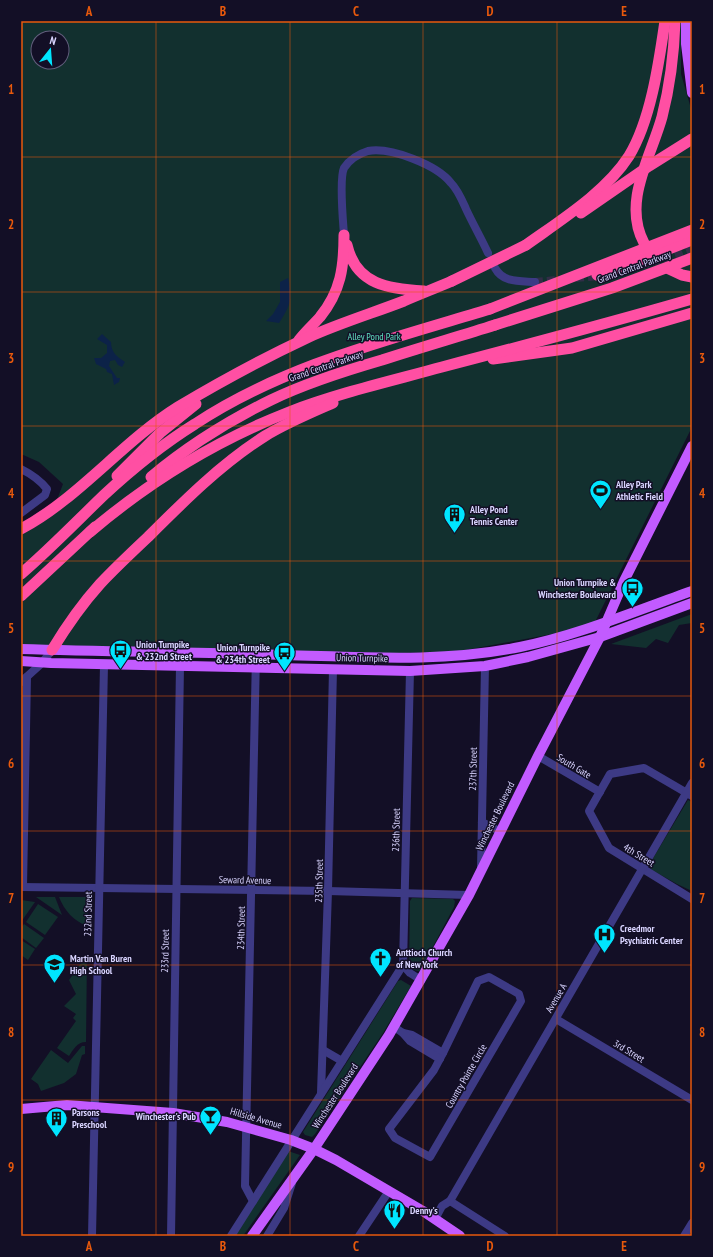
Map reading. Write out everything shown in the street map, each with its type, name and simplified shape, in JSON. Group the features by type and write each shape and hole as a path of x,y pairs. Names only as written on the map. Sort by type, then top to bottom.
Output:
{"highway":[{"path":"526,244 561,220 602,187 628,156 644,124 665,21"},
{"path":"674,21 672,61 668,89 658,130 639,185 636,202 637,216 644,243 654,257 667,268 692,277"},
{"path":"21,529 50,510 148,428 178,408 236,374 297,343 348,321 452,281 552,231 582,213 649,166 692,140"},
{"path":"490,309 692,230"},
{"path":"344,235 349,255 358,269 369,279 381,285 402,290 426,292"},
{"path":"297,343 330,304 338,288 344,257 344,235"},
{"name":"Grand Central Parkway","path":"21,574 138,461 195,423 266,384 336,356 604,273 692,240"},
{"name":"Grand Central Parkway","path":"152,480 172,459 202,438 271,400 306,385 340,372 612,288 692,258"},
{"path":"21,596 90,532 152,480 281,415 319,401 386,382 691,299"},
{"path":"445,366 572,348 692,313"},
{"path":"138,461 160,433 193,406 267,358"},
{"path":"52,650 64,630 100,584 172,513 232,459 266,436 303,416 386,382"}],"main road":[{"path":"686,21 686,44 692,93"},
{"name":"Winchester Boulevard","path":"252,1236 292,1182 398,1030 421,980 469,895 538,756 600,637 624,581 692,446"},
{"name":"Union Turnpike","path":"21,649 419,657 460,656 520,647 551,640 595,626 692,591"},
{"name":"Union Turnpike","path":"21,661 104,665 410,671 485,666 528,657 600,637 692,603"},
{"name":"Hillside Avenue","path":"21,1109 50,1106 94,1106 173,1113 210,1118 291,1140 314,1149 389,1190 435,1219 456,1235"}],"street":[{"path":"344,235 343,170 356,156 369,151 384,151 405,156 439,171 447,179 459,196 488,253"},
{"path":"495,268 501,276 508,280 535,282"},
{"path":"21,469 32,474 43,484 46,489 45,495 21,513"},
{"path":"22,887 24,680 42,663 52,650"},
{"name":"234th Street","path":"253,1201 245,1186 256,654"},
{"name":"232nd Street","path":"92,1236 104,665"},
{"name":"233rd Street","path":"171,1236 180,666"},
{"name":"237th Street","path":"481,872 485,666"},
{"name":"235th Street","path":"321,1093 328,891 333,669"},
{"name":"236th Street","path":"403,965 410,671"},
{"name":"South Gate","path":"538,756 600,792"},
{"path":"600,792 610,774 644,768 689,795"},
{"name":"Avenue A","path":"435,1219 442,1206 450,1202 642,869 689,795 692,783"},
{"name":"4th Street","path":"600,792 590,811 609,848 692,898"},
{"path":"482,822 501,832"},
{"name":"Seward Avenue","path":"22,887 176,888 469,895"},
{"path":"403,965 410,973 421,980"},
{"name":"Winchester Boulevard","path":"231,1236 403,965"},
{"name":"Country Pointe Circle","path":"489,977 519,994 521,1001 430,1157 395,1138 389,1129 434,1070 442,1056 478,981 489,977"},
{"name":"3rd Street","path":"556,1019 692,1100"},
{"path":"398,1030 410,1041 442,1056"},
{"path":"323,1050 342,1061"},
{"name":"Winchester Boulevard","path":"267,1236 284,1208 292,1182"},
{"path":"359,1236 389,1190"},
{"path":"450,1202 504,1236"},
{"path":"684,1236 692,1223"}],"green space":[{"name":"Alley Pond Park","path":"21,21 681,21 681,74 692,112 692,427 594,624 563,632 455,652 391,653 21,645 21,532 52,513 63,484 39,462 21,454"},
{"path":"692,614 692,623 679,625 668,643 656,639 646,648 611,644"},
{"path":"688,800 692,802 692,891 652,870 649,865"},
{"path":"36,897 55,897 62,915"},
{"path":"59,897 88,897 88,926 78,922 70,915"},
{"path":"412,898 453,899 455,901 454,907 420,971 413,970 409,966 410,901"},
{"path":"21,900 35,902 21,922"},
{"path":"38,904 58,917 45,935 26,922"},
{"path":"24,924 44,938 36,948 21,937 21,928"},
{"path":"21,940 35,949 28,960 21,955"},
{"path":"87,955 86,1042 80,1043 69,1056 57,1048 76,1021 73,1018 76,1014 64,1006 76,994 69,980"},
{"path":"401,980 411,986 383,1033 315,1134 312,1137 305,1135 303,1132 398,981"},
{"path":"82,1046 85,1046 85,1054 82,1055 76,1074 64,1083 41,1091 38,1084 31,1079 51,1050 68,1063"},
{"path":"288,1151 300,1155 243,1236 235,1236"}],"water":[{"path":"288,278 290,302 286,312 279,323 266,321 273,314 280,302 280,282"},
{"path":"102,334 111,342 112,349 115,354 125,362 122,367 118,365 115,360 110,361 109,366 117,378 120,378 119,382 114,385 112,374 96,364 94,358 101,358 107,353 107,345 97,339"}],"tunnel":[{"path":"629,269 692,249"},
{"path":"576,278 602,276"},
{"path":"535,282 556,280"}],"place":[{"name":"Alley Park Athletic Field","path":"601,510"},
{"name":"Alley Pond Tennis Center","path":"454,534"},
{"name":"Union Turnpike & Winchester Boulevard","path":"632,608"},
{"name":"Union Turnpike & 232nd Street","path":"121,670"},
{"name":"Union Turnpike & 234th Street","path":"285,672"},
{"name":"Creedmor Psychiatric Center","path":"604,954"},
{"name":"Anttioch Church of New York","path":"380,978"},
{"name":"Martin Van Buren High School","path":"55,984"},
{"name":"Winchester's Pub","path":"211,1136"},
{"name":"Parsons Preschool","path":"56,1138"},
{"name":"Denny's","path":"394,1230"}]}
